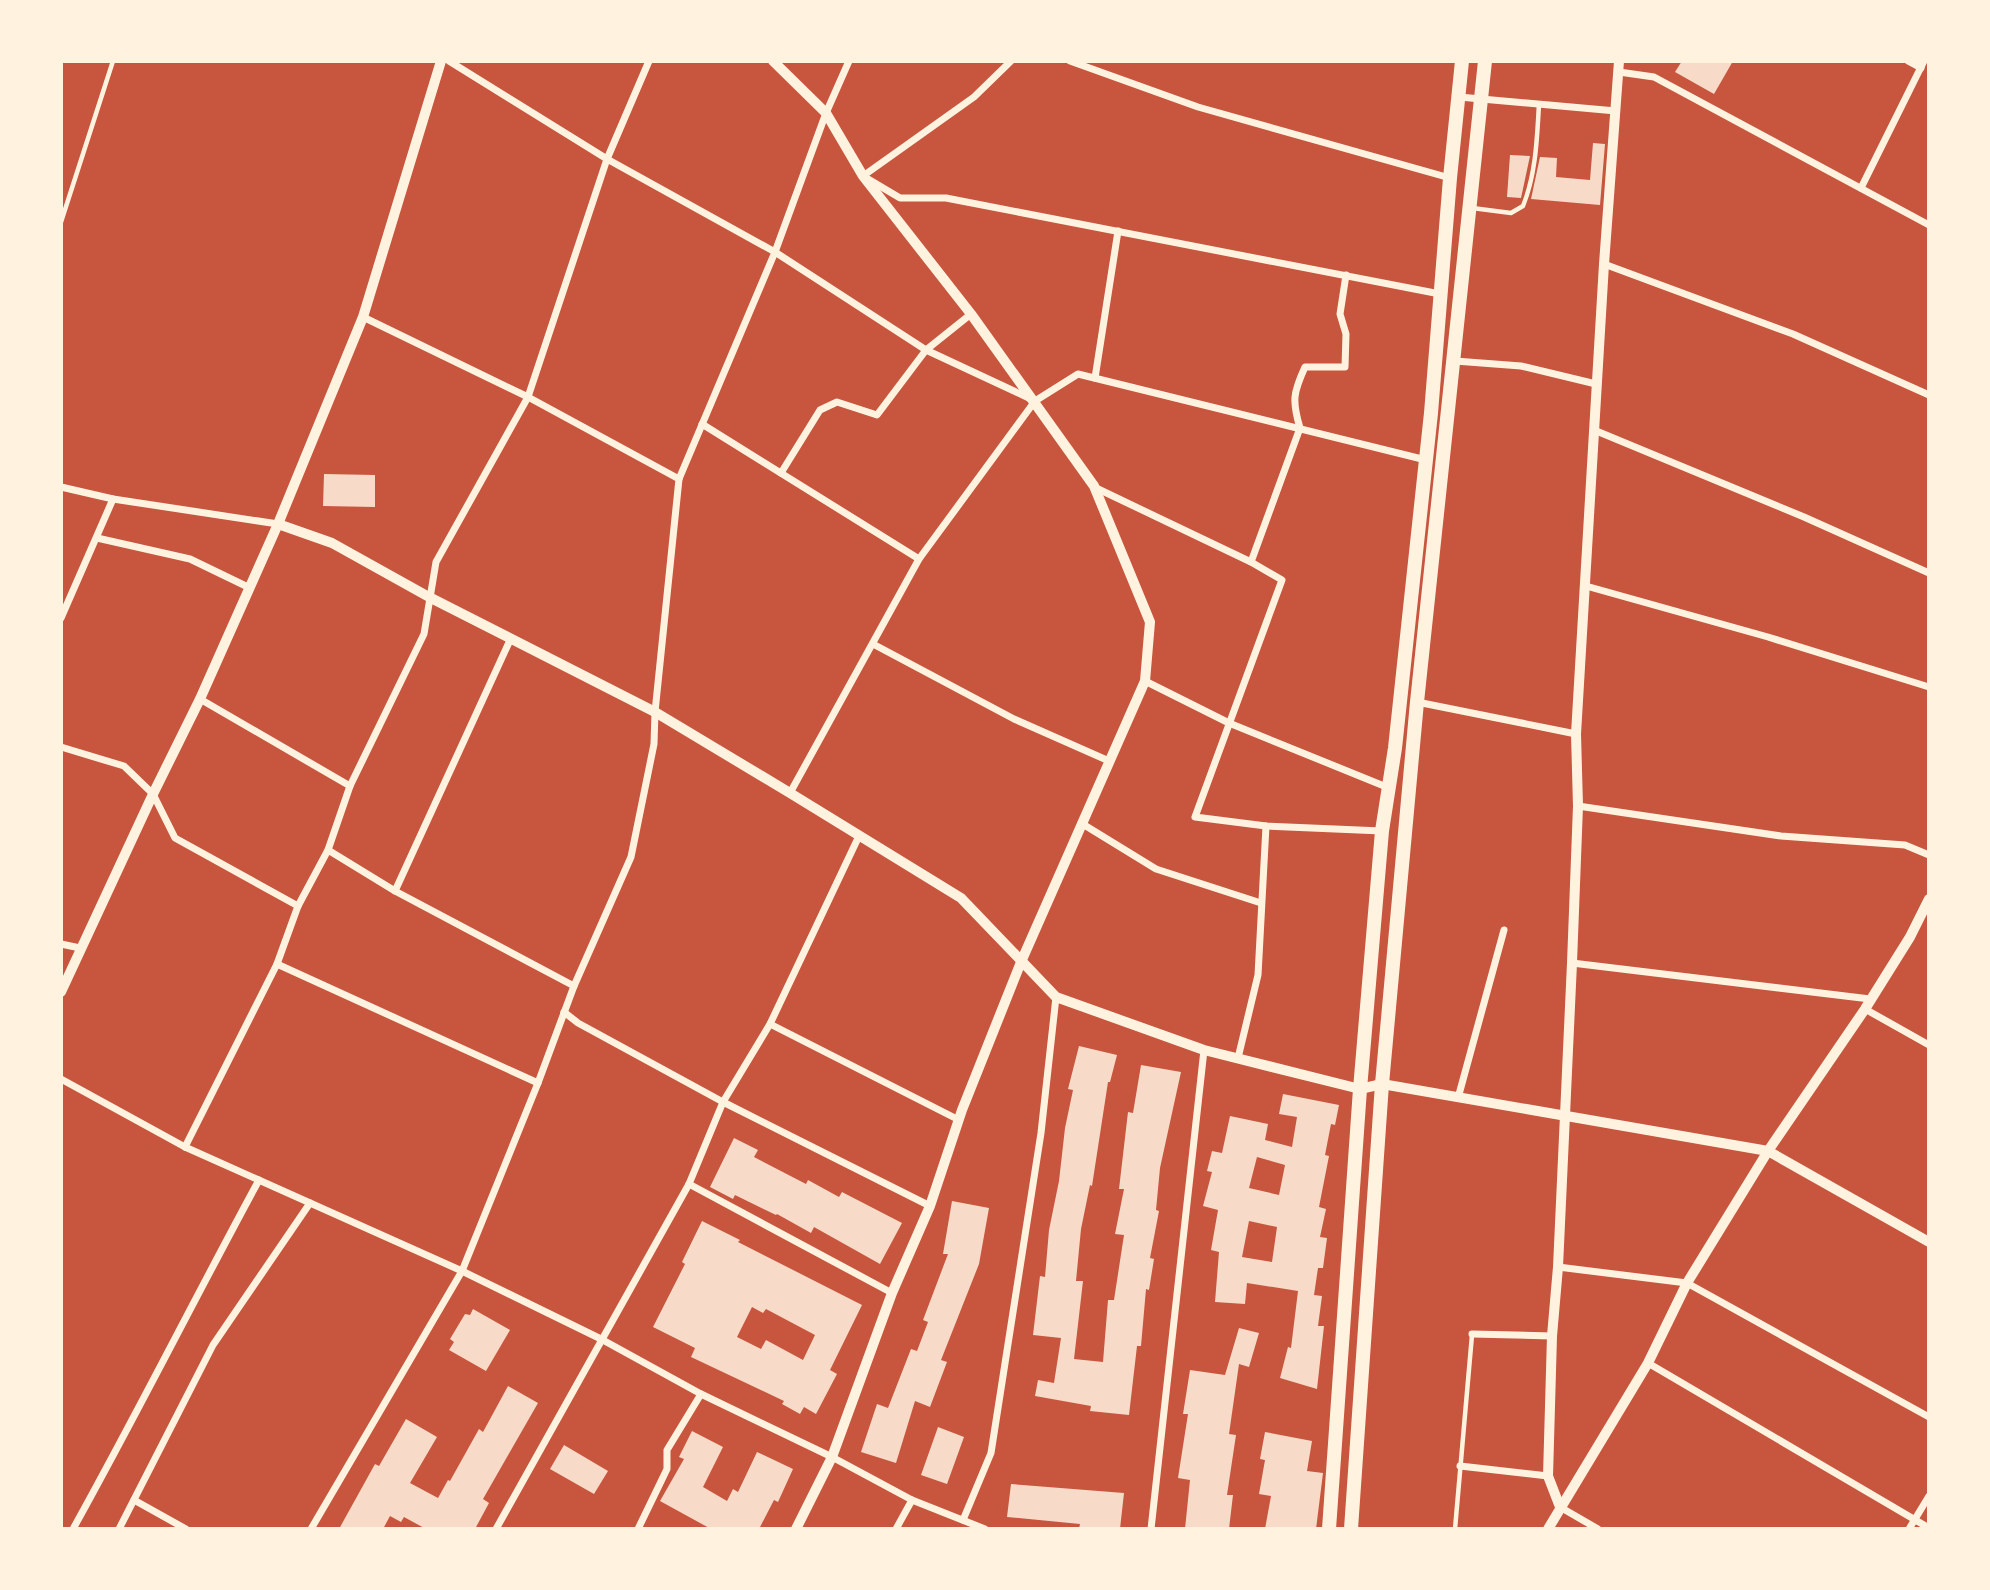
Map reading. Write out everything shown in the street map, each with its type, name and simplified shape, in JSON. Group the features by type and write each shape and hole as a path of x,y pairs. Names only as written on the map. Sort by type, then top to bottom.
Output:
{"main road":[{"path":"1329,1529 1360,1089 1382,831 1395,748 1426,460 1462,61"},
{"path":"1351,1529 1382,1084 1417,702 1485,61"}],"street":[{"path":"61,992 250,588 363,317 441,61"},
{"path":"449,61 607,159 775,252 926,349 1035,401"},
{"path":"185,1147 277,964 298,906 328,850 351,786 424,634 436,562 528,397 607,159 649,61"},
{"path":"773,61 826,113 863,177 971,314 1094,486 1150,622 1145,681 1021,962 958,1120 930,1206 891,1293 832,1457 796,1529"},
{"path":"311,1529 462,1272 574,986 631,857 654,744 679,479 775,252 826,113 849,61"},
{"path":"863,177 974,97 1011,61"},
{"path":"1070,61 1198,107 1450,178"},
{"path":"1861,188 1922,65 1908,61"},
{"path":"1598,1529 1560,1507 1548,1476 1552,1336 1558,1267 1578,806 1576,734 1604,264 1619,67 1654,77 1929,225"},
{"path":"1459,97 1617,111"},
{"path":"863,177 900,198 946,198 1440,294"},
{"path":"1095,378 1118,231"},
{"path":"1604,264 1793,334 1929,395"},
{"path":"1251,562 1300,428 1293,406 1298,383 1306,368 1345,368 1346,334 1340,314 1346,275"},
{"path":"781,473 820,410 837,402 877,415 926,349 971,314"},
{"path":"363,317 528,397 679,479"},
{"path":"1455,360 1521,366 1597,384"},
{"path":"790,793 919,559 1035,401 1078,374 1426,460"},
{"path":"702,424 919,559"},
{"path":"1594,430 1804,517 1929,573"},
{"path":"1094,486 1251,562 1282,580 1195,817 1266,827 1382,831"},
{"path":"61,487 113,499 278,524 331,543 429,597 655,712 961,898 1056,997 1204,1050 1360,1089 1382,1084 1768,1151 1929,1242"},
{"path":"61,618 113,499"},
{"path":"97,538 190,559 250,588"},
{"path":"1586,586 1768,637 1929,687"},
{"path":"395,891 511,638"},
{"path":"873,644 1014,719 1109,761"},
{"path":"1145,681 1229,723 1389,788"},
{"path":"200,699 351,786"},
{"path":"1417,702 1576,734"},
{"path":"61,747 124,766 153,794 175,838 298,906"},
{"path":"1578,806 1781,836 1905,845 1929,855"},
{"path":"1081,823 1156,869 1261,903"},
{"path":"1238,1058 1258,975 1266,827"},
{"path":"496,1529 689,1184 723,1102 770,1024 859,836"},
{"path":"328,850 395,891 574,986"},
{"path":"1548,1529 1648,1363 1687,1283 1768,1151 1910,937 1929,899"},
{"path":"1458,1098 1504,930"},
{"path":"61,944 80,948"},
{"path":"1572,963 1867,1004 1929,1045"},
{"path":"277,964 538,1083"},
{"path":"963,1520 991,1453 1041,1133 1056,997"},
{"path":"564,1012 578,1023 723,1102 930,1206"},
{"path":"770,1024 958,1120"},
{"path":"1151,1529 1204,1050"},
{"path":"61,1079 185,1147 462,1272 601,1339 701,1394 832,1457 912,1500 985,1529"},
{"path":"73,1529 259,1180"},
{"path":"689,1184 891,1293"},
{"path":"119,1529 213,1345 310,1203"},
{"path":"1558,1267 1687,1283 1929,1417"},
{"path":"1472,1334 1552,1336"},
{"path":"1648,1363 1929,1528"},
{"path":"638,1529 667,1469 667,1450 701,1394"},
{"path":"1460,1466 1548,1476"},
{"path":"1909,1529 1929,1496"},
{"path":"134,1500 186,1529"},
{"path":"896,1529 912,1500"}],"lane":[{"path":"61,222 113,61"},
{"path":"1471,208 1511,213 1524,206 1530,190 1539,104"},
{"path":"1455,1529 1472,1334"}],"building":[{"path":"1682,61 1733,61 1714,94 1675,72"},
{"path":"1593,143 1605,144 1600,205 1531,199 1540,157 1557,158 1556,177 1590,180"},
{"path":"1510,155 1530,156 1521,198 1507,197"},
{"path":"324,474 375,475 375,507 323,506"},
{"path":"1079,1046 1117,1055 1108,1082 1092,1186 1090,1185 1081,1229 1076,1281 1083,1281 1074,1359 1103,1362 1108,1300 1114,1300 1124,1235 1115,1234 1124,1189 1119,1189 1128,1112 1133,1113 1141,1065 1181,1072 1160,1168 1156,1210 1159,1211 1150,1258 1154,1259 1149,1290 1146,1289 1141,1346 1137,1346 1129,1415 1090,1411 1091,1406 1035,1396 1038,1380 1054,1383 1061,1338 1033,1335 1040,1276 1045,1277 1049,1230 1073,1090 1068,1089"},
{"path":"1283,1094 1339,1105 1335,1125 1331,1124 1325,1155 1329,1156 1319,1207 1326,1209 1320,1237 1327,1238 1323,1268 1318,1268 1314,1295 1322,1296 1318,1326 1324,1326 1317,1389 1280,1378 1288,1347 1291,1348 1298,1291 1247,1283 1245,1304 1215,1302 1219,1252 1211,1250 1218,1210 1203,1206 1212,1172 1207,1171 1212,1151 1222,1153 1230,1116 1268,1124 1265,1140 1292,1147 1297,1117 1279,1114","holes":["1257,1157 1285,1165 1279,1195 1249,1188","1249,1221 1277,1227 1272,1262 1242,1257"]},
{"path":"734,1138 758,1150 754,1157 806,1184 808,1180 839,1197 842,1192 902,1223 880,1264 814,1227 811,1233 777,1214 735,1195 733,1199 710,1187"},
{"path":"952,1201 989,1208 979,1264 941,1360 947,1362 930,1407 915,1401 896,1463 861,1452 877,1404 888,1408 911,1349 917,1351 928,1322 923,1320 948,1254 943,1254"},
{"path":"702,1221 862,1305 830,1370 837,1374 816,1414 804,1407 800,1414 782,1404 784,1401 691,1357 695,1348 653,1327 685,1264 682,1262","holes":["752,1307 763,1313 766,1309 815,1335 803,1360 766,1340 761,1349 737,1337"]},
{"path":"473,1309 510,1330 486,1371 449,1350 454,1342 450,1339 465,1314 470,1315"},
{"path":"1239,1328 1259,1333 1249,1367 1239,1364 1229,1434 1236,1435 1227,1495 1233,1495 1229,1529 1185,1529 1190,1480 1178,1478 1188,1414 1183,1414 1190,1370 1225,1375"},
{"path":"508,1386 538,1403 483,1499 489,1503 475,1529 426,1529 404,1517 401,1522 390,1516 383,1529 339,1529 375,1464 379,1466 406,1419 437,1437 410,1483 438,1498 479,1429 483,1432"},
{"path":"938,1427 964,1437 947,1484 921,1475"},
{"path":"692,1431 723,1447 703,1487 727,1501 733,1489 738,1492 757,1452 793,1469 778,1502 774,1500 759,1529 711,1529 660,1501 684,1459 679,1457"},
{"path":"1265,1432 1312,1441 1307,1471 1323,1473 1316,1529 1265,1529 1271,1496 1259,1494 1265,1460 1260,1459"},
{"path":"564,1445 608,1471 594,1494 550,1469"},
{"path":"1011,1484 1124,1493 1120,1529 1079,1529 1080,1524 1007,1517"}]}
